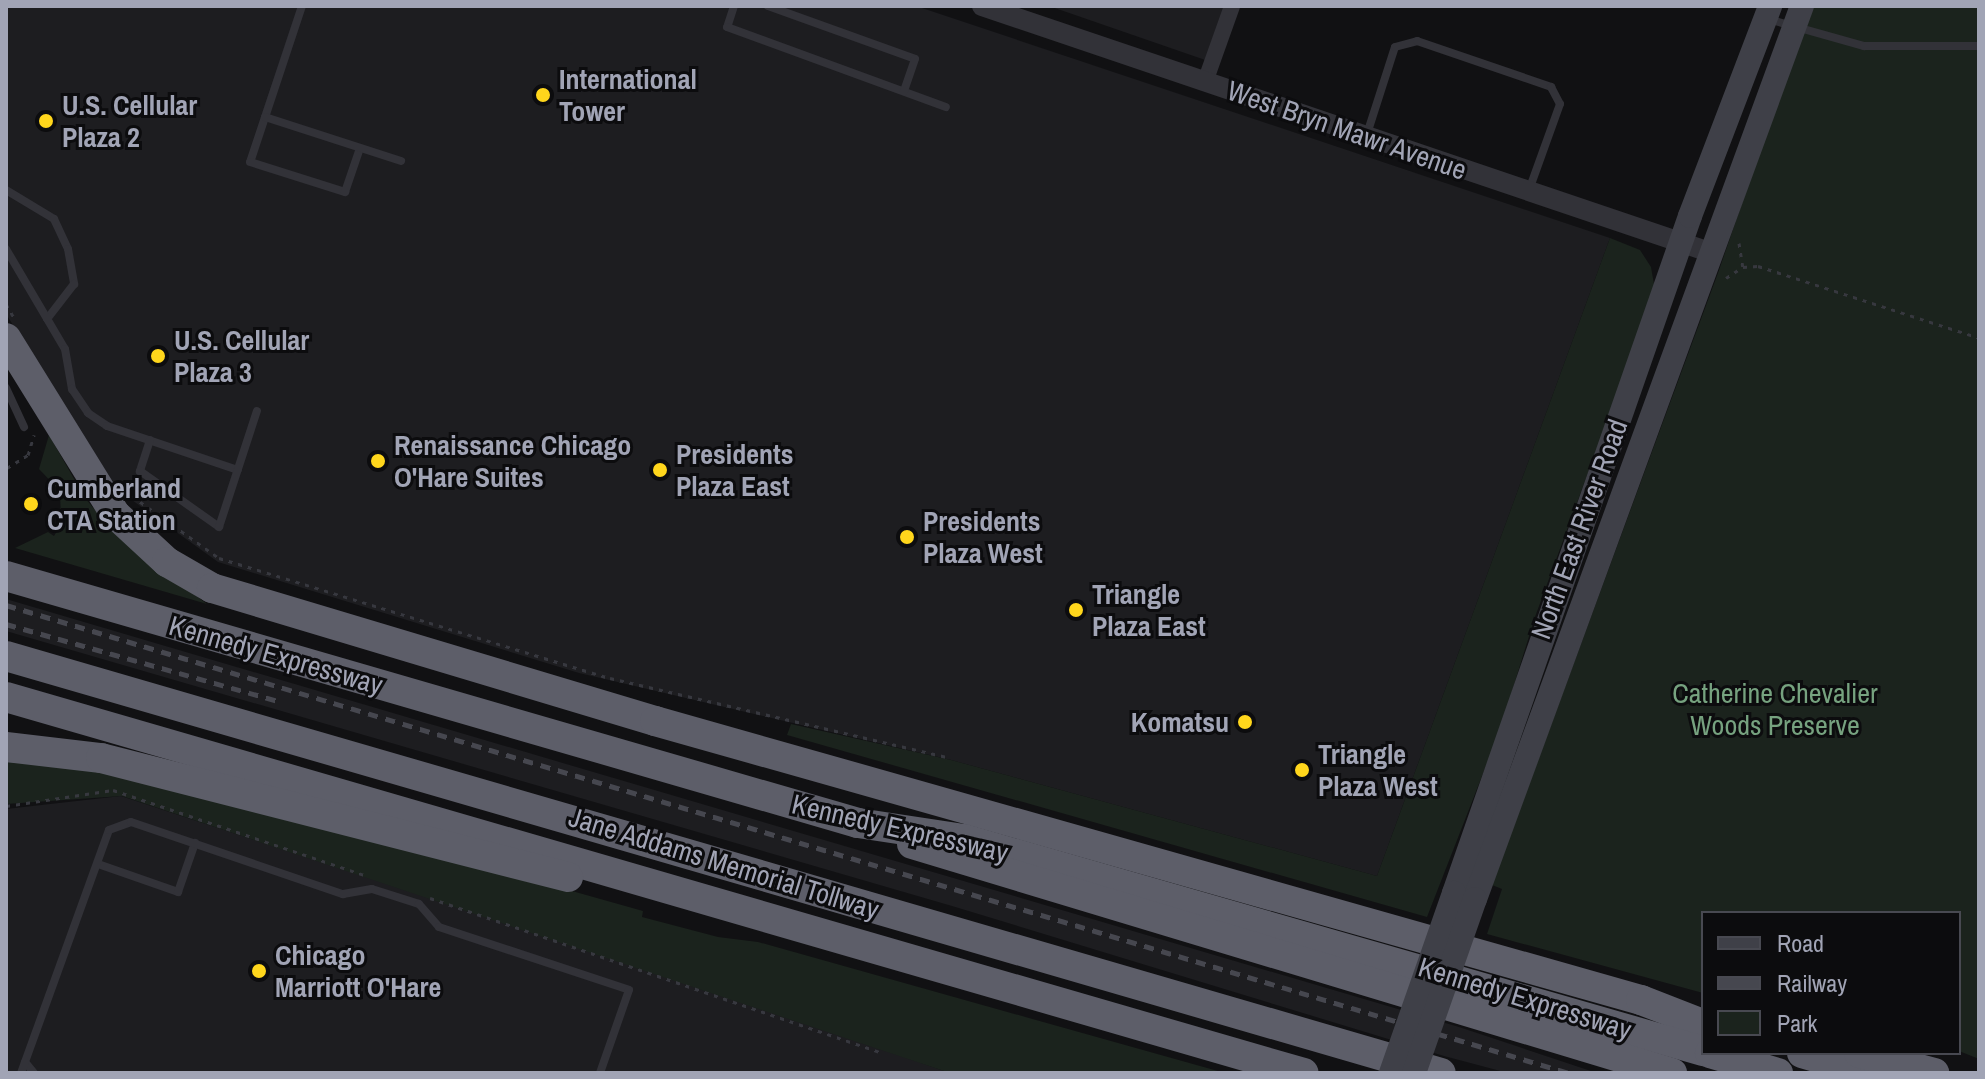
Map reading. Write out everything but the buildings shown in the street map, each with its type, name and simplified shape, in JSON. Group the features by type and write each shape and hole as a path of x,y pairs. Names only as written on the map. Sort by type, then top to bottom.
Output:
{"highway":[{"path":"6,338 115,514 167,562 212,588 655,721 1641,1000 1701,1012"},
{"name":"Kennedy Expressway","path":"6,576 858,823 964,839 1701,1050"},
{"name":"Jane Addams Memorial Tollway","path":"6,656 1441,1073"},
{"path":"6,697 1304,1073"},
{"path":"6,747 101,758 613,888 811,929"},
{"path":"858,823 958,862 1672,1073"},
{"path":"1641,1000 1701,1023"},
{"path":"1717,1055 1778,1073"},
{"path":"1809,1055 1870,1073"},
{"path":"1866,1055 1934,1073"}],"main road":[{"name":"North East River Road","path":"1414,1073 1464,896 1681,242 1767,12"},
{"name":"North East River Road","path":"1391,1073 1464,896 1712,253 1798,17"}],"street":[{"name":"West Bryn Mawr Avenue","path":"982,6 1712,253"},
{"path":"1205,82 1232,6"}],"lane":[{"path":"302,6 250,162 345,192 360,148"},
{"path":"734,6 727,27 946,107"},
{"path":"768,6 915,59 904,91"},
{"path":"1767,12 1798,17 1864,46 1979,46"},
{"path":"1366,136 1395,47 1417,41 1447,51 1551,87 1560,104 1529,191"},
{"path":"265,117 401,161"},
{"path":"6,190 54,219 68,249 74,284 47,319"},
{"path":"6,249 65,349 72,389 88,413 107,426 238,470"},
{"path":"6,388 24,427"},
{"path":"150,440 140,471 219,527 257,411"},
{"path":"21,1073 109,830 131,822 343,894 372,889 419,904 439,927 629,990 600,1073"},
{"path":"98,864 178,892 195,843"},
{"path":"25,1062 34,1073"}],"path":[{"path":"1737,237 1743,267"},
{"path":"1721,287 1727,275 1743,267 1758,266 1979,338"},
{"path":"7,468 28,455 37,424"},
{"path":"121,488 219,558 610,678 950,758"},
{"path":"6,806 113,790 369,877"},
{"path":"415,893 882,1053"}],"shaded area":[{"path":"6,6 916,6 1610,238 1377,876 951,760 579,673 218,562 118,490 6,314"},
{"path":"1049,6 1231,6 1211,62"},
{"path":"6,599 1459,1027 1597,1073 1508,1073 1444,1056 952,906 6,631"},
{"path":"121,796 786,1015 950,1073 6,1073 6,809"}],"green space":[{"name":"Catherine Chevalier Woods Preserve","path":"1810,6 1979,6 1979,1059 1961,1052 1961,911 1701,911 1701,992 1487,934 1502,889 1492,885 1718,273"},
{"path":"1610,238 1640,250 1651,267 1655,290 1535,617 1500,730 1427,917 787,735 791,724 951,760 1377,876"},
{"path":"49,435 85,498 115,534 207,604 15,548 48,532 54,536 61,524 60,491 39,469"},
{"path":"6,759 74,763 572,891 643,911 642,917 718,937 758,942 1225,1073 950,1073 122,796 6,804"}],"railway":[{"path":"6,605 1569,1073"},
{"path":"6,624 279,701"}],"place":[{"name":"International Tower","path":"543,95"},
{"name":"U.S. Cellular Plaza 2","path":"46,121"},
{"name":"U.S. Cellular Plaza 3","path":"158,356"},
{"name":"Renaissance Chicago O'Hare Suites","path":"378,461"},
{"name":"Presidents Plaza East","path":"660,470"},
{"name":"Cumberland CTA Station","path":"31,504"},
{"name":"Presidents Plaza West","path":"907,537"},
{"name":"Triangle Plaza East","path":"1076,610"},
{"name":"Komatsu","path":"1245,722"},
{"name":"Triangle Plaza West","path":"1302,770"},
{"name":"Chicago Marriott O'Hare","path":"259,971"}]}
